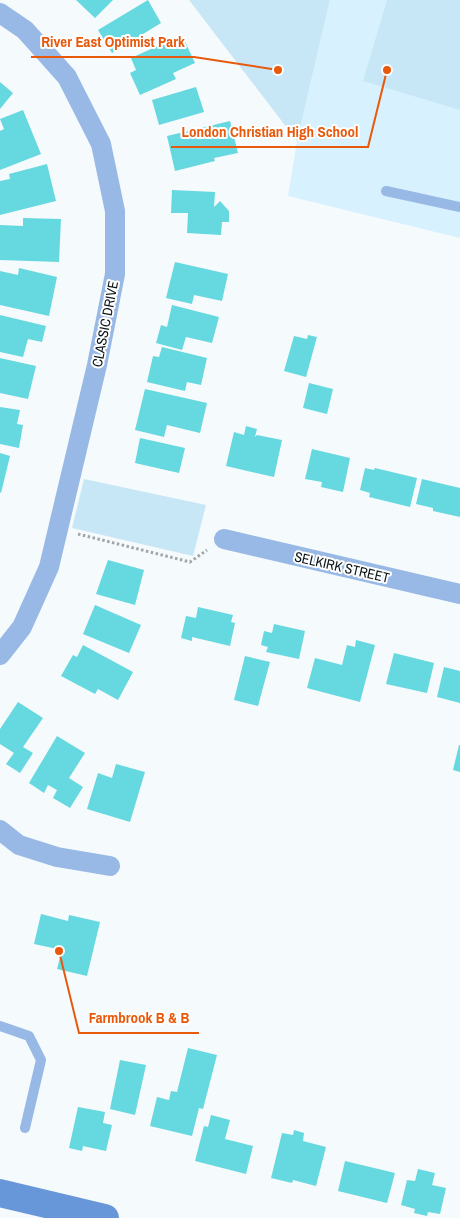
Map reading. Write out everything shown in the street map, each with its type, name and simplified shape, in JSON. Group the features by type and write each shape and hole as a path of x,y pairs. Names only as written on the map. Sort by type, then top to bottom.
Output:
{"main road":[{"path":"0,1193 105,1218"}],"street":[{"name":"CLASSIC DRIVE","path":"0,13 25,30 67,77 101,144 114,211 115,265 97,365 49,567 22,627 0,655"},
{"name":"SELKIRK STREET","path":"224,539 460,594"},
{"path":"0,830 19,845 57,858 110,866"}],"lane":[{"path":"386,190 460,207"},
{"path":"0,1026 30,1036 41,1060 25,1128"}],"path":[{"path":"82,535 190,562"}],"shaded area":[{"path":"189,0 330,0 297,141"},
{"path":"330,0 460,0 460,238 288,196 297,141"},
{"path":"387,0 460,0 460,110 363,81"},
{"path":"84,479 206,505 193,556 72,528"}],"building":[{"path":"76,0 113,0 95,18"},
{"path":"148,0 161,23 112,53 98,30"},
{"path":"182,35 195,63 173,73 176,79 140,95 130,73 136,70 131,58"},
{"path":"0,82 13,93 0,109"},
{"path":"196,87 204,112 159,125 152,100"},
{"path":"23,110 41,154 0,170 0,131 4,129 0,119"},
{"path":"230,121 238,153 214,158 215,161 175,171 167,136"},
{"path":"47,164 56,201 0,215 0,181 10,179 9,174"},
{"path":"172,190 215,192 214,207 220,201 229,211 229,222 222,222 221,235 187,233 188,213 171,213"},
{"path":"23,218 61,219 59,262 0,260 0,225 23,226"},
{"path":"175,262 228,274 222,301 194,295 192,304 166,298"},
{"path":"19,268 57,277 49,316 0,305 0,271 18,275"},
{"path":"172,305 219,317 212,343 186,337 182,350 156,343 161,325 167,327"},
{"path":"0,315 46,326 42,342 28,339 23,357 0,352"},
{"path":"308,335 317,337 306,377 284,371 294,336 307,339"},
{"path":"162,347 207,358 201,385 187,382 185,391 147,382 153,356 159,357"},
{"path":"0,358 36,366 28,399 0,393"},
{"path":"309,383 333,389 327,414 303,408"},
{"path":"145,389 207,403 200,433 167,425 164,437 135,430"},
{"path":"0,407 20,410 17,424 23,425 19,448 0,444"},
{"path":"246,426 257,429 255,437 257,435 282,440 274,477 226,466 234,432 244,435"},
{"path":"140,438 185,448 179,473 135,463"},
{"path":"312,449 350,458 343,492 321,487 322,482 305,479"},
{"path":"0,453 10,456 1,493 0,492"},
{"path":"365,468 374,470 375,468 417,478 410,507 369,497 370,493 360,490"},
{"path":"422,479 460,488 460,517 433,511 433,508 416,504"},
{"path":"108,560 144,570 135,605 96,594"},
{"path":"95,605 141,625 129,653 83,634"},
{"path":"198,607 233,615 231,622 235,623 230,646 192,637 192,641 181,638 186,616 196,618"},
{"path":"274,624 305,631 299,659 266,652 268,647 261,645 264,631 272,633"},
{"path":"356,640 375,645 360,702 307,688 315,658 342,665 347,645 355,647"},
{"path":"83,645 133,672 118,700 98,689 95,694 61,676 73,655 77,657"},
{"path":"394,653 434,663 427,693 386,684"},
{"path":"245,656 270,662 258,706 234,700"},
{"path":"444,667 460,671 460,703 437,697"},
{"path":"18,702 43,718 23,747 33,753 20,773 6,764 14,753 0,744 0,729"},
{"path":"57,736 85,753 69,778 83,787 70,808 53,798 57,790 48,785 44,793 29,783"},
{"path":"460,745 460,772 453,770"},
{"path":"116,764 145,772 130,822 87,809 98,773 112,778"},
{"path":"41,914 68,921 69,915 100,922 87,976 57,969 62,950 34,944"},
{"path":"188,1048 217,1055 203,1109 199,1108 192,1136 150,1126 157,1097 169,1100 171,1091 177,1092"},
{"path":"120,1060 146,1065 135,1115 110,1109"},
{"path":"78,1107 105,1112 103,1123 112,1125 106,1151 83,1146 82,1151 69,1148"},
{"path":"211,1115 230,1120 225,1139 253,1146 246,1174 195,1161 204,1126 208,1127"},
{"path":"294,1130 304,1133 303,1141 326,1147 316,1186 293,1180 292,1183 271,1178 282,1133 293,1135"},
{"path":"345,1161 395,1173 387,1203 338,1191"},
{"path":"418,1169 435,1173 432,1185 446,1188 440,1214 428,1212 427,1216 414,1213 415,1209 401,1205 407,1180 415,1181"}],"place":[{"name":"River East Optimist Park","path":"278,70"},
{"name":"London Christian High School","path":"387,70"},
{"name":"Farmbrook B & B","path":"59,951"}]}
